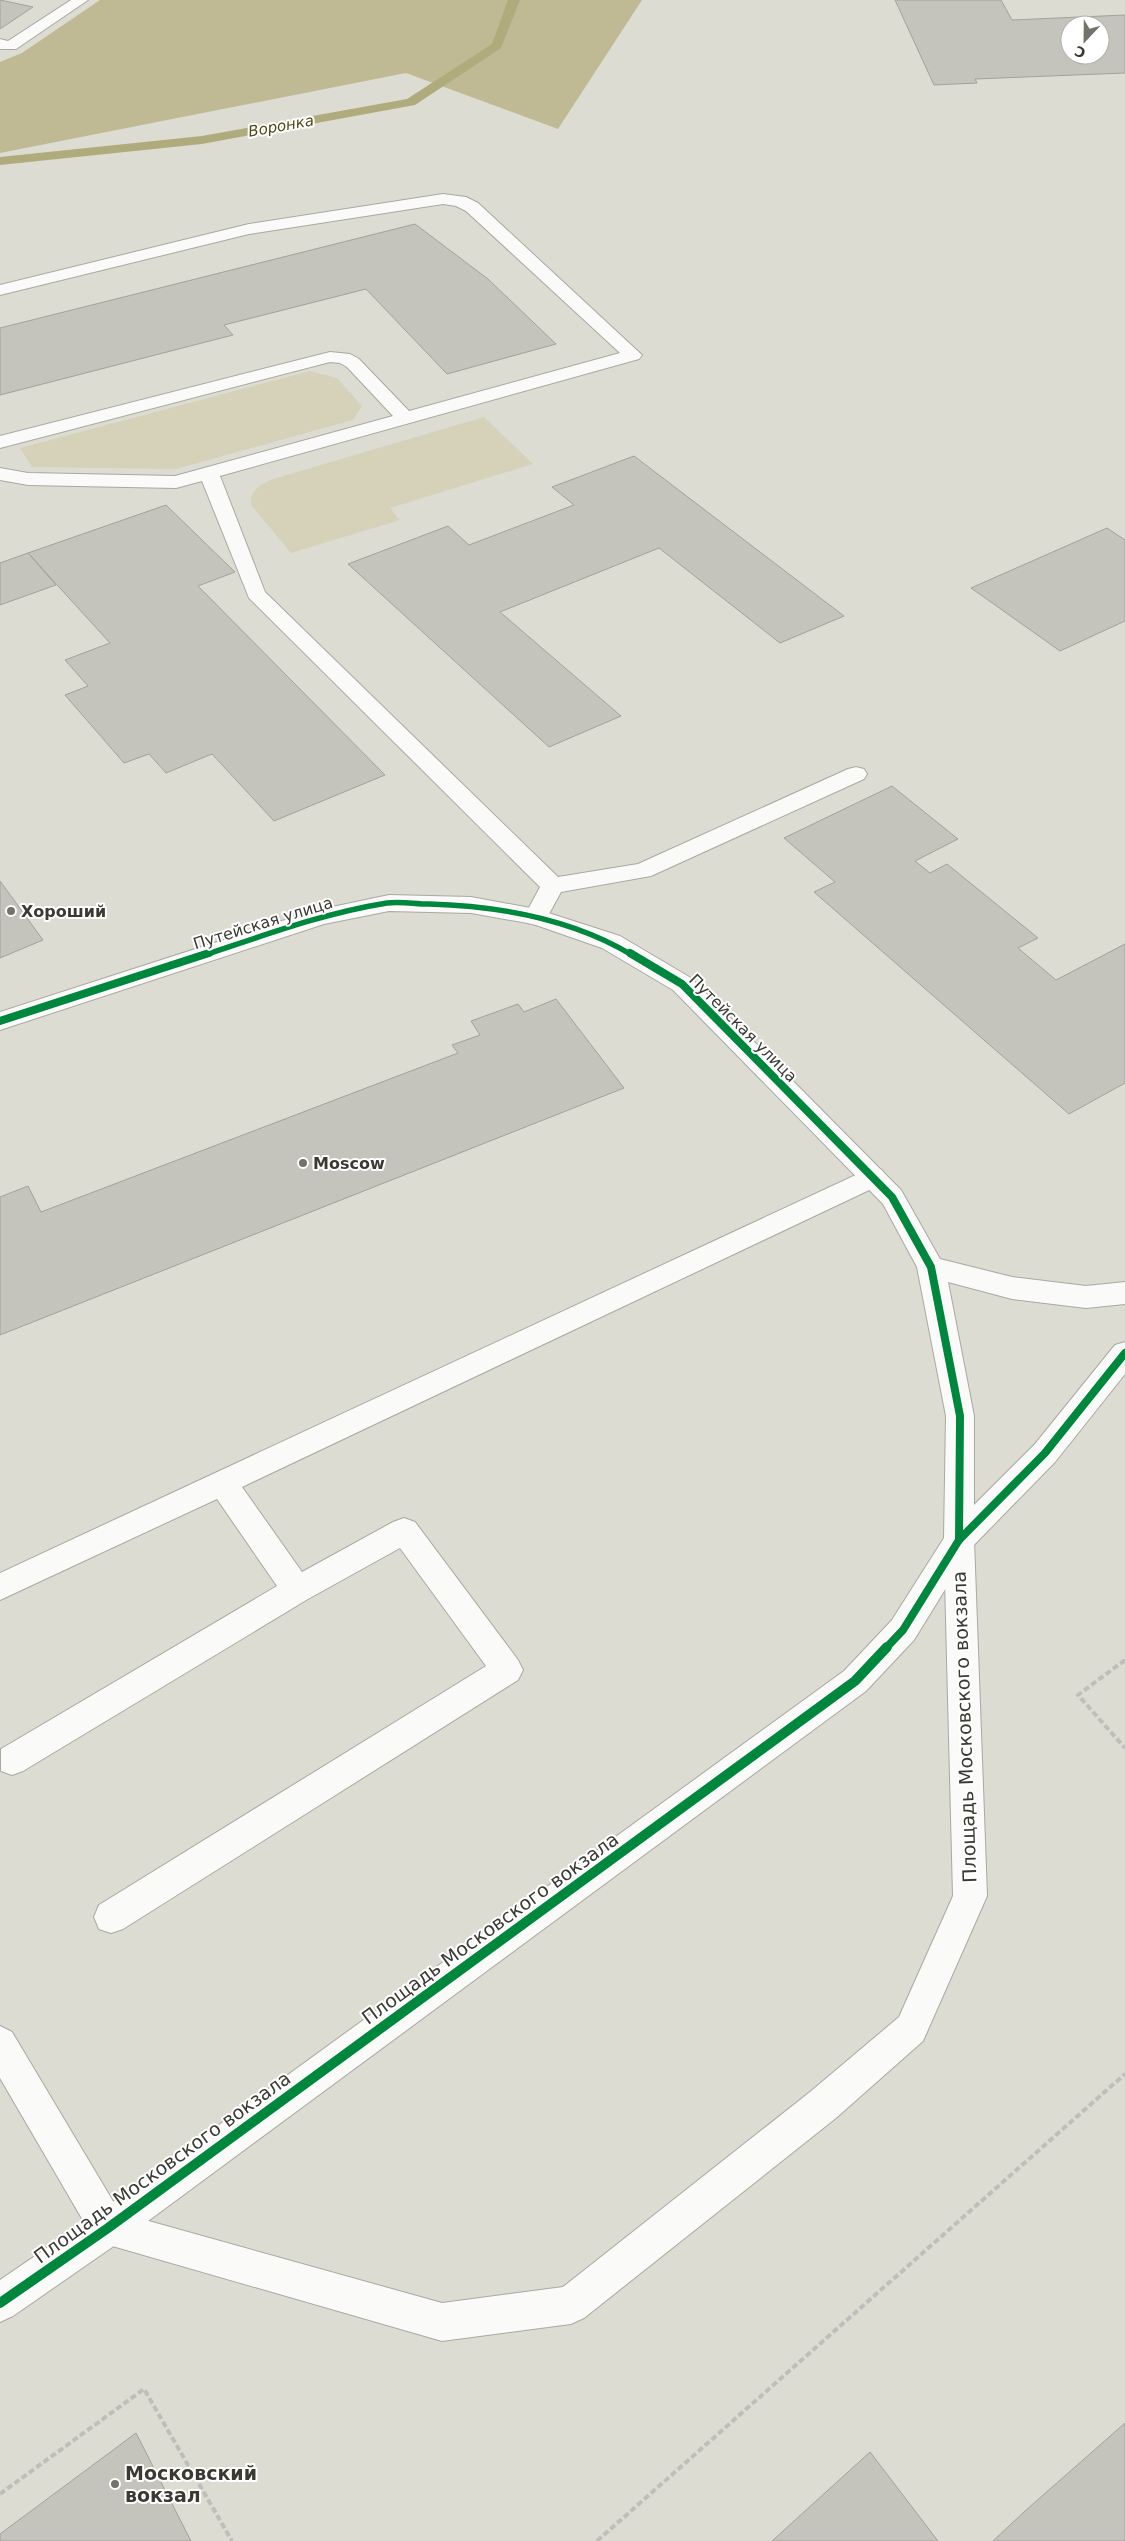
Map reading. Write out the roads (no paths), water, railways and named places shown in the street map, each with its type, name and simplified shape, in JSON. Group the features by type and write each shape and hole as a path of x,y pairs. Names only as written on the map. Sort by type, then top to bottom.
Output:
{"street":[{"path":"0,44 11,46 81,0"},
{"path":"0,290 249,229 443,199 460,201 472,207 633,355 176,482 28,479 0,474"},
{"path":"0,442 330,357 344,358 353,363 405,418"},
{"path":"209,473 256,594 552,886"},
{"path":"552,886 643,871 856,774"},
{"path":"536,917 552,886"},
{"name":"Путейская улица","path":"0,1020 320,917 388,903 472,905 536,917 611,942 682,984 892,1197 931,1267 960,1416 959,1540"},
{"path":"0,1588 873,1177"},
{"path":"931,1267 1021,1289 1086,1297 1125,1293"},
{"path":"959,1540 1045,1454 1125,1353"},
{"path":"223,1483 297,1590"},
{"path":"12,1760 297,1590 404,1531 507,1670 111,1917"},
{"name":"Площадь Московского вокзала","path":"108,2228 442,2322 571,2305 823,2105 911,2029 970,1896 959,1540"},
{"name":"Площадь Московского вокзала","path":"0,2303 108,2228 855,1681 903,1630 959,1540"},
{"path":"0,2044 108,2228"}],"waterway":[{"name":"Воронка","path":"0,161 202,140 411,102 497,46 514,0"}],"place":[{"name":"Хороший","path":"11,911"},
{"name":"Moscow","path":"303,1163"},
{"name":"Московский вокзал","path":"115,2484"}]}
